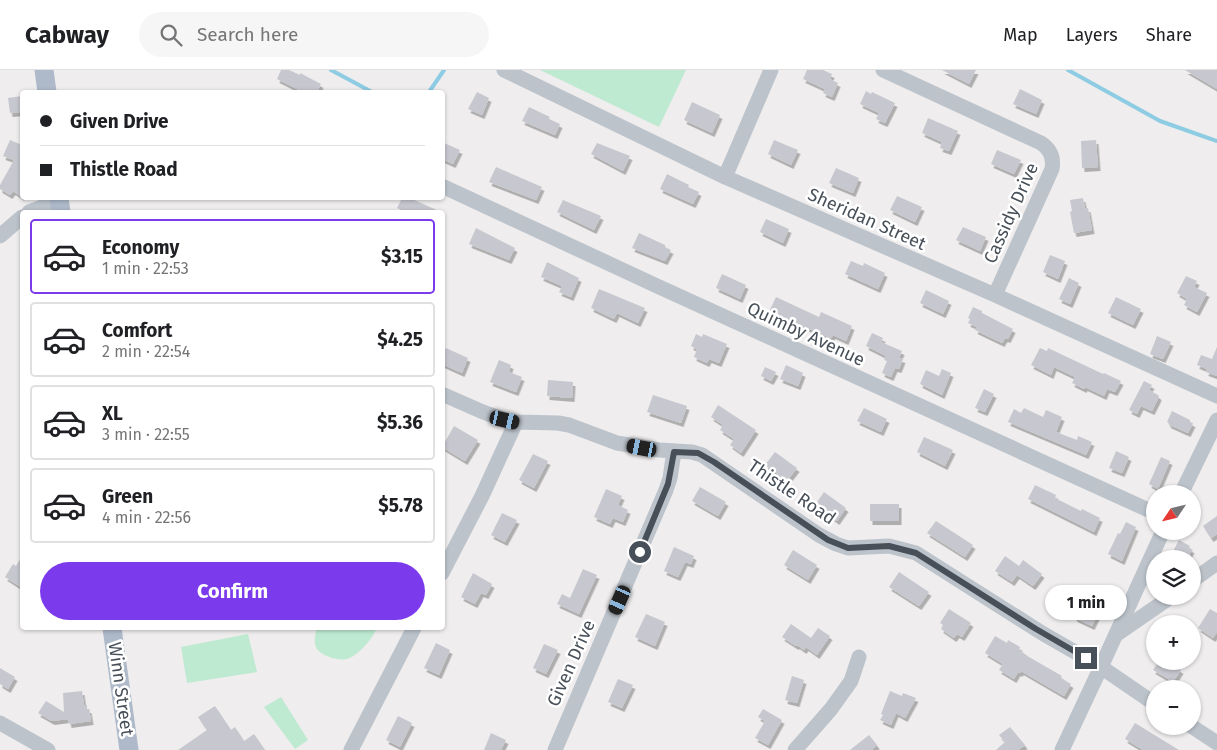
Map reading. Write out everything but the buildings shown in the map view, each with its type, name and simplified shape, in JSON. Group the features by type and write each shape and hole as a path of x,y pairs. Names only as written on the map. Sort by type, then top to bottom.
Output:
{"main road":[{"path":"44,70 47,90"},
{"name":"Winn Street","path":"112,630 129,750"}],"street":[{"name":"Sheridan Street","path":"504,70 725,177 994,295 1217,396"},
{"path":"725,177 771,70"},
{"name":"Cassidy Drive","path":"883,70 1041,143 1051,154 1053,161 1051,172 994,295"},
{"name":"Quimby Avenue","path":"445,187 1146,509"},
{"path":"34,210 60,204"},
{"path":"0,236 20,219"},
{"name":"Thistle Road","path":"445,395 492,416 516,422 570,425 617,443 674,452 692,452 706,457 819,535 840,546 852,548 889,546 916,553 1036,629 1102,667 1146,698"},
{"path":"1185,485 1217,420"},
{"path":"445,567 482,496 516,422"},
{"name":"Given Drive","path":"554,750 666,490 674,452"},
{"path":"1062,750 1102,667 1159,540"},
{"path":"1201,576 1214,570"},
{"path":"1117,634 1159,605"},
{"path":"351,750 413,630"},
{"path":"796,750 831,709 851,681 856,671 859,657"},
{"path":"0,723 48,750"},
{"path":"1201,733 1217,743"}],"green space":[{"path":"540,70 686,70 659,127"},
{"path":"317,630 376,630 360,651 347,659 332,658 321,653 316,647"},
{"path":"248,634 257,672 187,683 181,647"},
{"path":"281,697 308,740 295,749 264,707"}],"waterway":[{"path":"331,70 368,90"},
{"path":"430,90 444,70"},
{"path":"1068,70 1160,121 1217,141"}],"route":[{"path":"640,552 668,484 674,452 698,453 828,540 848,548 889,546 916,553 1036,629 1086,658"}]}
